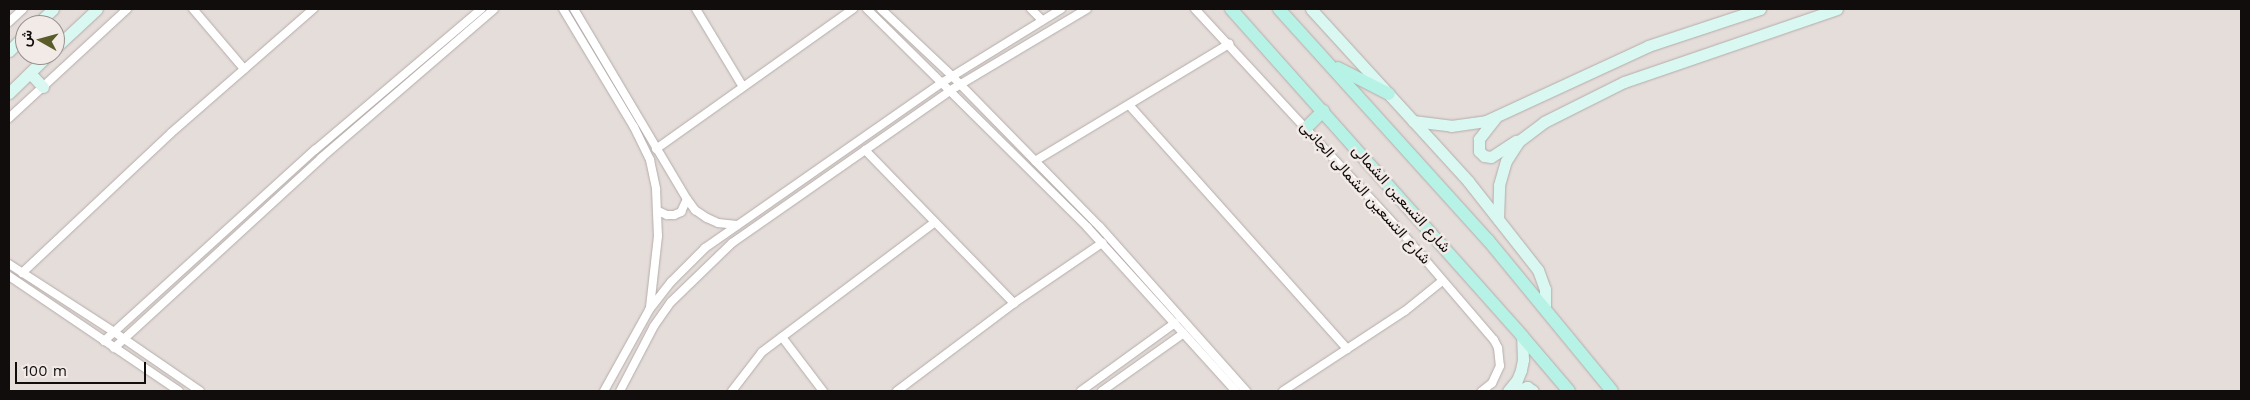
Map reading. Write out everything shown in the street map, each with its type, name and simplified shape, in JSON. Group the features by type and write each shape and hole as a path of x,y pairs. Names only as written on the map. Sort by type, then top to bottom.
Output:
{"main road":[{"name":"شارع التسعين الشمالى","path":"1231,9 1569,391"},
{"path":"1278,9 1331,65 1488,240 1612,391"},
{"path":"1331,65 1389,94"},
{"path":"1306,128 1323,112"}],"street":[{"path":"9,13 22,9"},
{"path":"9,22 22,9"},
{"path":"65,39 98,9"},
{"path":"9,118 127,9"},
{"path":"193,9 244,69"},
{"path":"22,273 171,133 313,9"},
{"path":"104,341 315,150 481,9"},
{"path":"114,348 321,158 494,9"},
{"path":"563,9 644,146 655,180 658,211 657,260 649,310"},
{"path":"574,9 656,149 695,210 707,218 718,222 737,224"},
{"path":"696,9 744,87"},
{"path":"656,149 852,9"},
{"path":"867,9 943,82 1102,243 1142,280 1246,391"},
{"path":"881,9 952,76 1100,227 1175,323 1236,391"},
{"path":"1031,9 1042,20"},
{"path":"604,391 649,310 687,265 737,224 943,82 1062,9"},
{"path":"620,391 654,326 671,302 691,280 732,243 960,84 1086,9"},
{"name":"شارع التسعين الشمالى الجانبى","path":"1195,9 1404,235 1494,340 1498,348 1500,366 1492,383 1483,390"},
{"path":"1311,9 1468,182 1538,270 1546,289 1545,309"},
{"path":"1413,121 1451,126 1474,124 1496,116 1551,89 1648,46 1760,9"},
{"path":"1496,116 1478,142 1481,154 1488,157 1495,156 1505,146 1519,140 1544,122 1624,82 1837,9"},
{"path":"1035,161 1130,106 1228,44"},
{"path":"9,93 38,65"},
{"path":"30,73 42,87"},
{"path":"1130,106 1346,349"},
{"path":"1498,219 1498,198 1502,173 1512,149 1519,140"},
{"path":"315,150 321,158"},
{"path":"864,150 1014,303"},
{"path":"658,211 667,215 674,215 681,212 687,199"},
{"path":"732,391 750,365 782,337 935,222"},
{"path":"897,391 1014,303 1102,243"},
{"path":"9,264 114,332 200,391"},
{"path":"9,276 179,391"},
{"path":"1283,391 1416,303 1442,281"},
{"path":"1081,391 1175,323"},
{"path":"1102,391 1184,333"},
{"path":"1508,391 1517,380 1523,360 1522,336"},
{"path":"782,337 823,391"},
{"path":"1515,391 1527,387 1533,391"}]}
